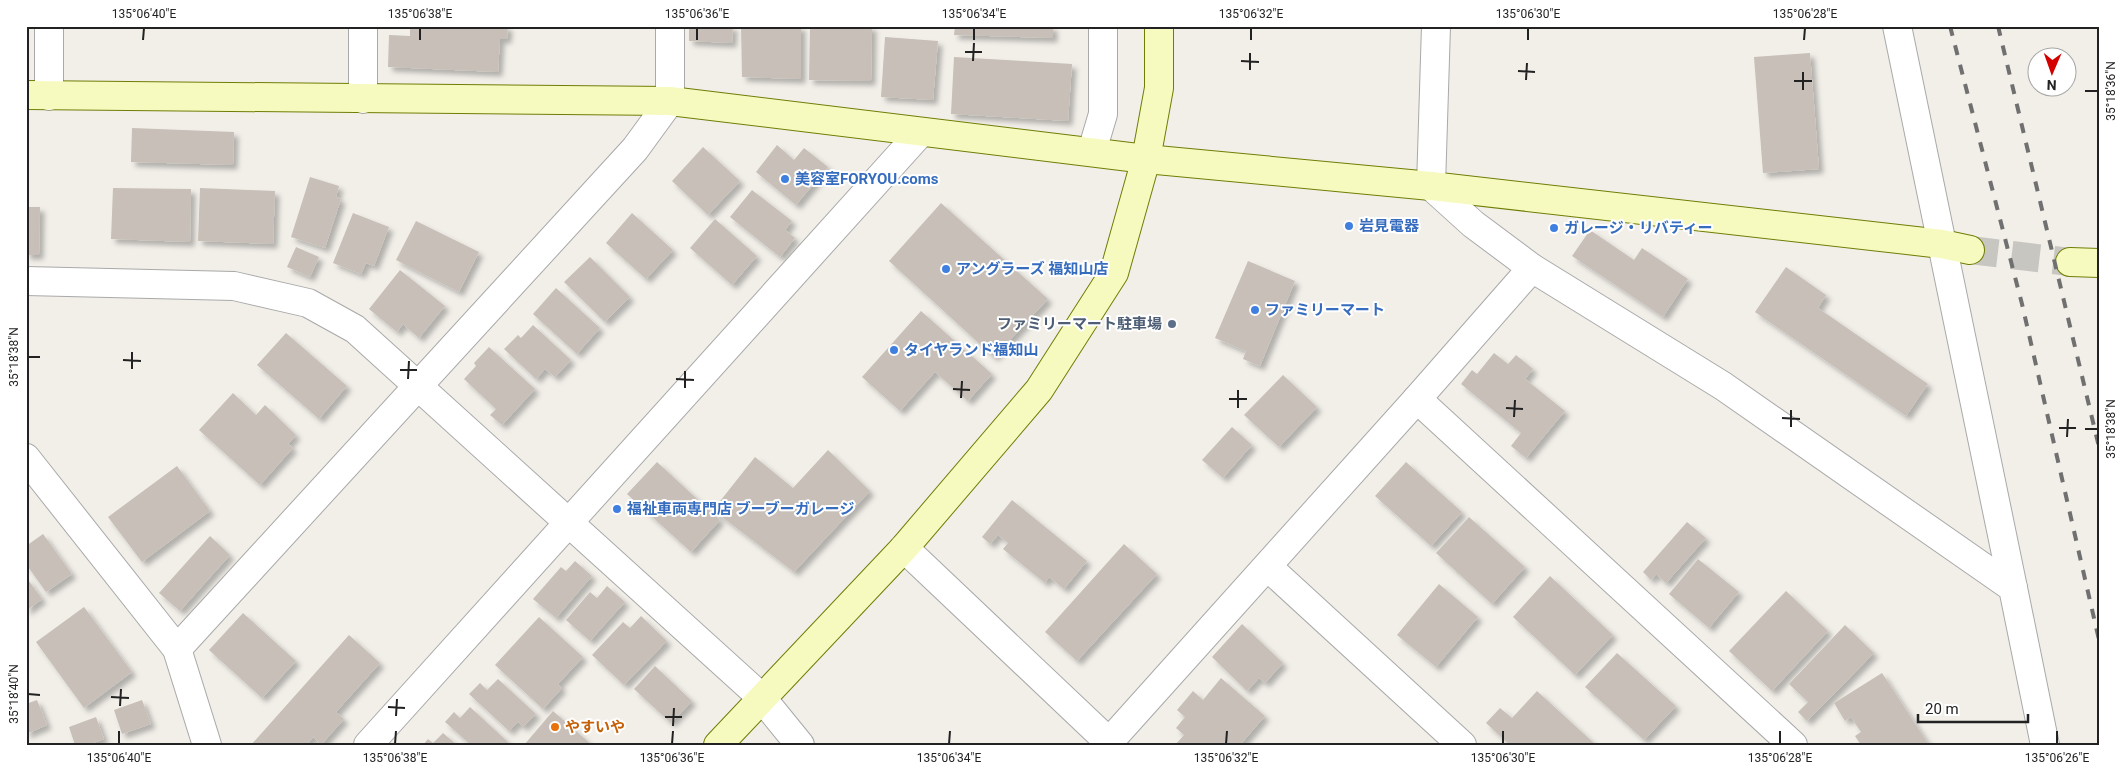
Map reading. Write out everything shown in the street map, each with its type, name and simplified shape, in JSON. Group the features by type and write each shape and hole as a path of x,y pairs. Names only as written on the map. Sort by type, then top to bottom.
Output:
{"street":[{"path":"50,26 38,95 670,101 1146,159 1431,186 1942,244 1970,250"},
{"path":"363,26 363,99"},
{"path":"177,648 635,149 670,101 670,26"},
{"path":"1092,151 1103,114 1104,26"},
{"path":"718,745 904,548 1038,390 1114,273 1146,159 1159,88 1159,26"},
{"path":"1436,26 1431,186 1473,224 1532,268 1723,386 2013,588"},
{"path":"1897,26 2045,745"},
{"path":"368,745 921,132"},
{"path":"2070,262 2099,263"},
{"path":"904,548 1111,744 1532,268"},
{"path":"26,281 234,286 308,303 355,330 418,385 761,698 800,745"},
{"path":"1418,399 1793,745"},
{"path":"26,458 177,648 207,745"},
{"path":"1268,567 1462,745"}],"building":[{"path":"410,26 508,26 507,39 500,39 498,72 388,67 389,35 410,36"},
{"path":"689,26 733,26 732,43 689,41"},
{"path":"741,26 801,26 801,79 742,77"},
{"path":"810,26 872,26 871,81 809,80"},
{"path":"955,26 1053,26 1053,38 954,35"},
{"path":"885,37 938,41 933,100 881,97"},
{"path":"1810,53 1819,169 1763,173 1754,57"},
{"path":"954,57 1072,64 1068,121 951,114"},
{"path":"132,128 234,132 233,165 131,162"},
{"path":"777,145 794,160 804,148 828,167 796,205 756,172"},
{"path":"703,147 740,181 708,215 672,181"},
{"path":"310,177 339,186 336,197 341,199 325,248 291,237"},
{"path":"113,188 191,189 190,242 111,239"},
{"path":"200,188 275,191 273,244 198,241"},
{"path":"752,190 792,221 785,230 795,238 780,257 730,217"},
{"path":"941,203 1048,299 994,357 889,261"},
{"path":"26,207 40,207 39,255 26,255"},
{"path":"353,213 389,227 374,266 366,263 361,274 333,263"},
{"path":"632,213 673,250 646,279 606,243"},
{"path":"715,219 757,256 732,285 690,248"},
{"path":"416,221 479,252 459,292 396,260"},
{"path":"1590,230 1634,260 1642,248 1688,279 1663,317 1572,256"},
{"path":"296,247 319,257 310,277 287,267"},
{"path":"590,257 630,297 605,322 564,282"},
{"name":"ファミリーマート","path":"1248,261 1295,281 1260,366 1243,359 1246,351 1215,338"},
{"path":"1786,267 1826,295 1818,308 1928,384 1906,416 1755,312"},
{"path":"400,270 445,306 419,338 403,324 397,332 369,309"},
{"path":"556,288 600,328 577,354 533,314"},
{"path":"921,311 992,374 968,401 935,372 900,411 862,377"},
{"path":"533,325 571,360 555,377 545,369 536,379 504,349 518,335 521,338"},
{"path":"286,333 347,386 319,419 257,365"},
{"path":"489,347 535,389 502,425 490,415 496,409 464,379 476,366 474,363"},
{"path":"1494,353 1508,364 1516,355 1533,369 1525,379 1565,411 1526,458 1511,446 1521,433 1461,384 1472,370 1477,374"},
{"path":"1283,375 1317,407 1279,447 1244,415"},
{"path":"233,393 256,415 265,405 296,435 288,444 293,448 260,485 199,430"},
{"path":"1232,427 1252,445 1223,478 1202,460"},
{"path":"828,450 870,491 794,572 713,510 755,457 793,488"},
{"path":"657,462 720,520 691,552 627,494"},
{"path":"1406,462 1462,512 1431,546 1375,496"},
{"path":"177,466 210,511 142,562 108,517"},
{"path":"1012,500 1087,561 1064,589 1049,577 1045,583 1003,549 1008,543 998,535 990,544 982,537"},
{"path":"1469,517 1525,567 1492,604 1436,553"},
{"path":"1687,522 1706,538 1666,583 1656,574 1651,580 1643,572"},
{"path":"43,534 72,574 46,592 26,564 26,546"},
{"path":"210,536 230,555 180,611 159,593"},
{"path":"1124,544 1157,574 1077,661 1045,632"},
{"path":"1698,559 1739,592 1709,628 1669,594"},
{"path":"575,561 592,576 556,618 533,599 561,567 566,571"},
{"path":"1550,576 1613,635 1575,675 1513,617"},
{"path":"26,577 42,599 26,611"},
{"path":"1439,584 1478,617 1436,667 1397,635"},
{"path":"607,586 625,602 590,641 566,620 590,592 597,598"},
{"path":"1786,591 1828,631 1772,691 1729,651"},
{"path":"84,607 132,672 84,708 36,642"},
{"path":"243,613 296,661 262,698 209,650"},
{"path":"641,616 667,641 624,685 592,655 623,622 630,628"},
{"path":"539,617 583,657 558,684 562,688 543,709 495,665"},
{"path":"1242,624 1283,663 1265,683 1259,678 1247,691 1212,657"},
{"path":"1845,625 1874,653 1807,721 1798,712 1808,702 1789,684"},
{"path":"349,635 380,663 336,712 344,719 321,745 313,737 307,745 251,745"},
{"path":"1617,653 1676,706 1644,740 1585,687"},
{"path":"655,666 692,701 671,723 634,689"},
{"path":"1882,673 1929,745 1861,745 1855,736 1861,732 1851,717 1845,721 1834,703"},
{"path":"1221,678 1265,716 1240,745 1175,745 1184,735 1176,728 1185,717 1177,710 1193,691 1203,700"},
{"path":"498,679 536,714 523,727 518,722 509,731 469,694 480,683 487,690"},
{"path":"1537,691 1596,745 1510,745 1486,723 1500,708 1512,718"},
{"path":"37,700 47,725 26,734 26,704"},
{"path":"142,700 151,724 122,734 114,710"},
{"path":"470,707 508,742 506,745 471,745 445,722 454,712 460,718"},
{"name":"やすいや","path":"553,711 592,745 524,745"},
{"path":"96,717 104,739 88,745 75,745 69,727"},
{"path":"443,733 457,745 423,745 428,739 433,743"}],"tunnel":[{"path":"1970,250 2070,262"}],"railway":[{"path":"1950,26 2022,304 2099,640"},
{"path":"1998,26 2099,447"}],"place":[{"name":"美容室FORYOU.coms","path":"785,179"},
{"name":"岩見電器","path":"1349,226"},
{"name":"ガレージ・リバティー","path":"1554,228"},
{"name":"アングラーズ 福知山店","path":"946,269"},
{"name":"ファミリーマート","path":"1255,310"},
{"name":"ファミリーマート駐車場","path":"1172,324"},
{"name":"タイヤランド福知山","path":"894,350"},
{"name":"福祉車両専門店 ブーブーガレージ","path":"617,509"},
{"name":"やすいや","path":"555,727"}]}
